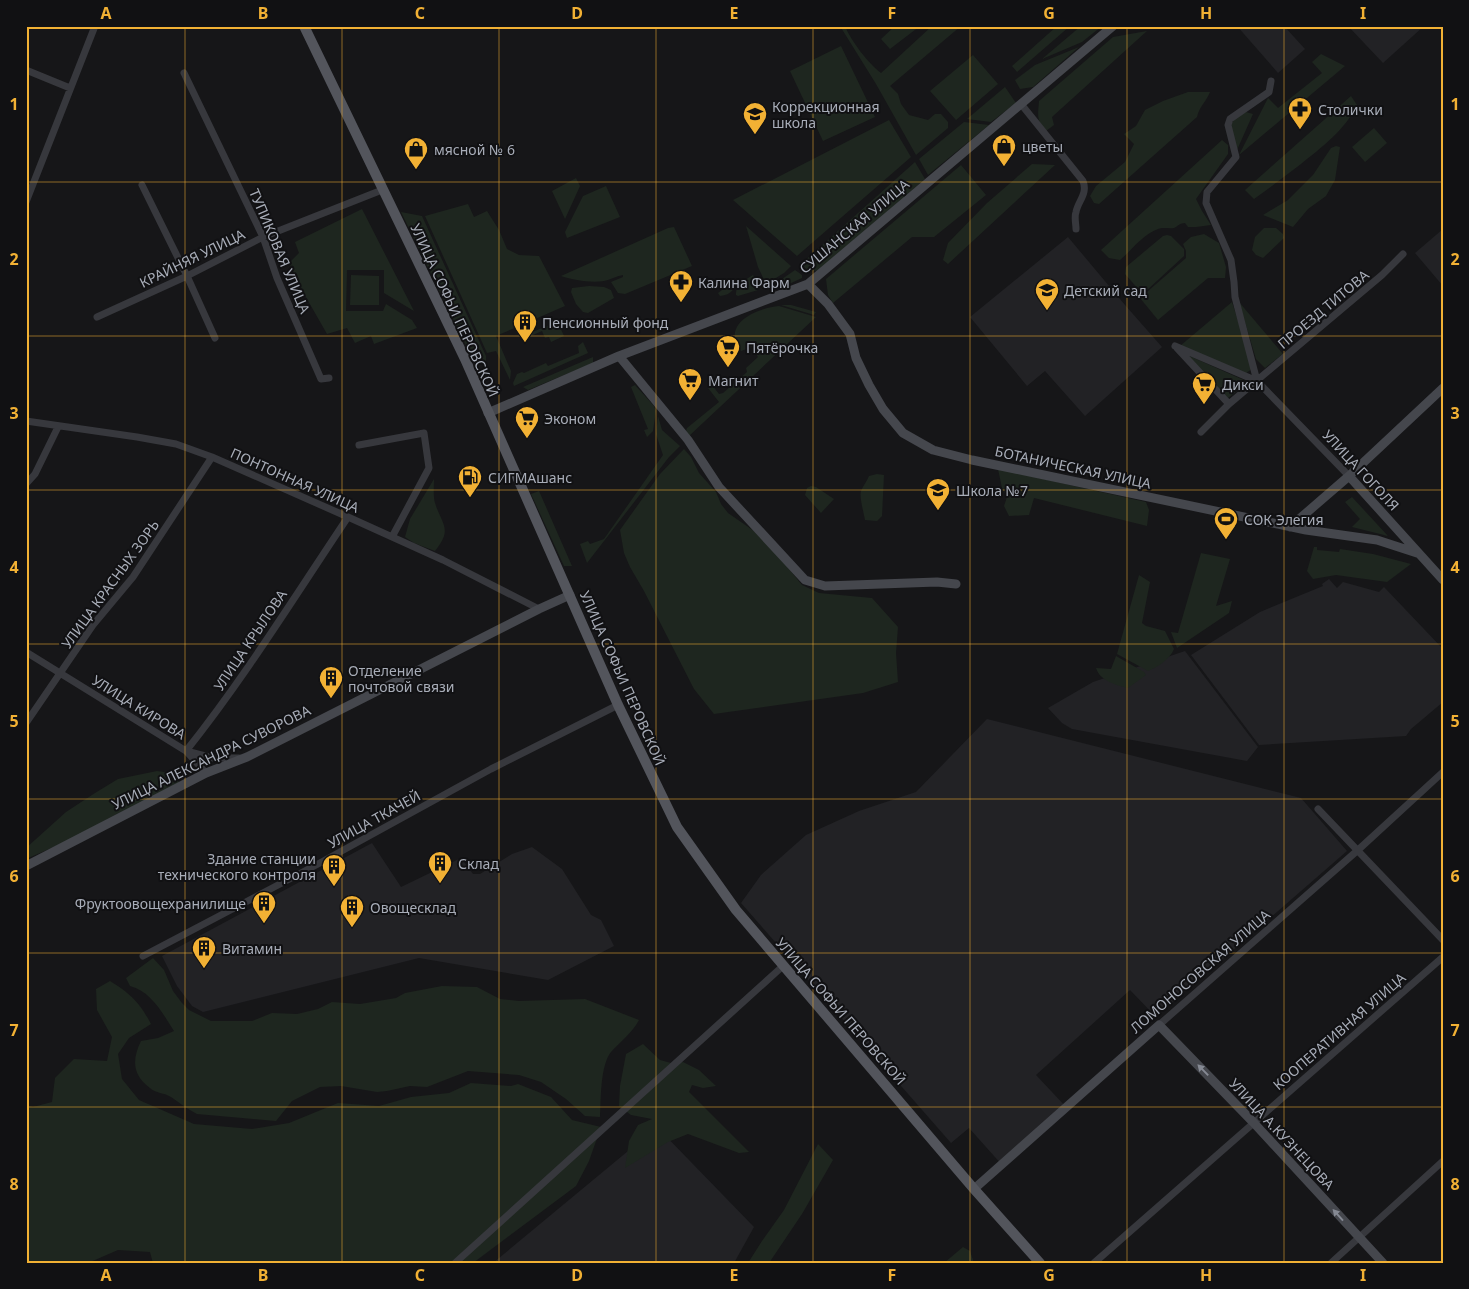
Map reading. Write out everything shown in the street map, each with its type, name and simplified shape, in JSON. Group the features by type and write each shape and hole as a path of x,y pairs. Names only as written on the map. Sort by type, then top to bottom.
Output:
{"main road":[{"name":"УЛИЦА СОФЬИ ПЕРОВСКОЙ","path":"304,26 461,352 618,706 677,827 730,903 974,1189 1040,1263"}],"street":[{"path":"26,202 95,26"},
{"name":"СУШАНСКАЯ УЛИЦА","path":"488,413 619,356 808,284 1113,26"},
{"path":"26,70 70,88"},
{"name":"ТУПИКОВАЯ УЛИЦА","path":"184,73 263,237 277,278 321,379 329,378"},
{"path":"1257,381 1234,297 1231,260 1206,203 1207,192 1236,157 1228,126 1230,119 1270,92 1271,81"},
{"path":"1021,104 1085,185 1084,197 1076,213 1076,229"},
{"path":"142,185 215,338"},
{"name":"КРАЙНЯЯ УЛИЦА","path":"97,317 187,276 263,237 382,190"},
{"name":"ПРОЕЗД ТИТОВА","path":"1202,432 1229,404 1403,254"},
{"name":"БОТАНИЧЕСКАЯ УЛИЦА","path":"808,284 828,304 850,334 856,358 868,385 882,409 903,432 933,450 1290,526 1377,540 1417,553"},
{"path":"1229,404 1175,346 1257,381"},
{"path":"619,356 688,440 719,487 805,580 825,586 937,582 956,584"},
{"name":"УЛИЦА ГОГОЛЯ","path":"1257,381 1349,476 1443,580"},
{"path":"1290,526 1349,476 1443,388"},
{"name":"ПОНТОННАЯ УЛИЦА","path":"26,421 176,444 348,517 443,560 540,609"},
{"path":"26,484 35,474 58,426"},
{"path":"359,445 424,433 429,468 392,537"},
{"name":"УЛИЦА КРАСНЫХ ЗОРЬ","path":"26,723 93,625 133,577 212,458"},
{"name":"УЛИЦА КРЫЛОВА","path":"186,751 254,657 348,517"},
{"name":"УЛИЦА АЛЕКСАНДРА СУВОРОВА","path":"26,866 206,773 247,757 540,609 570,596"},
{"name":"УЛИЦА КИРОВА","path":"26,652 186,751 213,758 247,757"},
{"name":"УЛИЦА ТКАЧЕЙ","path":"143,956 318,864 491,769 618,706"},
{"path":"186,751 206,773"},
{"name":"ЛОМОНОСОВСКАЯ УЛИЦА","path":"974,1189 1358,850 1443,772"},
{"path":"1318,809 1443,940"},
{"name":"КООПЕРАТИВНАЯ УЛИЦА","path":"1094,1263 1443,957"},
{"path":"455,1263 784,966"},
{"name":"УЛИЦА А.КУЗНЕЦОВА","path":"1159,1025 1253,1122 1383,1263"},
{"path":"1331,1263 1443,1161"}],"shaded area":[{"path":"840,26 845,26 860,51 881,73 932,26 961,26 890,86 898,94 901,104 909,115 928,120 935,114 941,114 948,122 948,128 916,155 876,84"},
{"path":"895,26 920,26 890,49 881,39"},
{"path":"1057,26 1070,26 1017,72 1012,66"},
{"path":"1081,26 1102,26 1082,42 1042,59"},
{"path":"1237,26 1284,26 1305,49 1278,73"},
{"path":"1348,26 1424,26 1383,63"},
{"path":"1147,31 1052,117 1054,125 1046,131 1039,120 1039,101 1113,37"},
{"path":"841,46 875,117 823,141 790,71"},
{"path":"1079,47 1033,87 1020,89 1015,80 1035,65"},
{"path":"1321,54 1345,66 1239,155 1268,98 1278,108 1322,73 1312,62"},
{"path":"973,55 998,84 956,120 930,91"},
{"path":"1005,87 1016,103 991,122 967,119"},
{"path":"1188,92 1210,92 1197,117 1099,204 1094,203 1090,196 1096,186 1125,162 1134,144 1124,134 1136,126 1145,110"},
{"path":"1351,96 1357,105 1340,130 1325,144 1254,199 1245,190"},
{"path":"1246,112 1253,114 1237,150 1230,126 1235,118"},
{"path":"889,120 911,157 797,256 733,200"},
{"path":"964,122 989,125 928,175 919,159"},
{"path":"1374,128 1387,143 1365,162 1352,147"},
{"path":"1222,140 1228,145 1228,154 1196,199 1211,225 1188,227 1185,223 1174,228 1158,229 1142,239 1120,260 1109,258 1101,250"},
{"path":"1340,147 1335,180 1326,196 1308,209 1293,227 1263,215 1288,200 1313,175 1331,148"},
{"path":"915,162 925,179 819,271 808,270 800,265"},
{"path":"1032,164 1055,165 948,264 943,260 948,243 987,203"},
{"path":"961,165 986,195 934,237 912,237 833,303 828,295 826,279"},
{"path":"576,178 580,186 565,219 552,191"},
{"path":"606,186 620,217 567,238 565,232 583,196"},
{"path":"468,204 474,217 487,211 499,230 507,249 519,255 539,256 565,306 496,336 511,371 510,380 496,351 487,353 425,216"},
{"path":"362,209 414,311 384,293 384,270 347,270 346,311 383,311 386,304 412,320 417,328 374,344 371,336 355,343 347,328 327,334 289,263 299,253 295,242"},
{"path":"401,212 422,216 486,356 486,364 475,364"},
{"path":"746,226 791,266 784,273 766,284 758,267"},
{"path":"674,227 692,266 625,294 618,293 611,282 623,277 623,275 604,281 593,282 561,276 668,228"},
{"path":"1264,228 1276,228 1283,234 1284,238 1263,258 1256,255 1252,250 1255,237"},
{"path":"1443,229 1443,286 1415,253"},
{"path":"1204,234 1219,243 1226,267 1225,278 1208,278 1158,320 1140,298 1186,258 1183,244 1191,237"},
{"path":"1163,236 1171,236 1184,249 1184,256 1146,291 1139,290 1125,274 1126,267"},
{"name":"Детский сад","path":"1068,237 1162,347 1085,416 1045,371 1027,386 970,317"},
{"path":"795,270 802,275 802,278 778,289 772,286"},
{"path":"351,275 379,276 379,305 350,305"},
{"path":"753,275 760,286 758,290 736,295 737,288"},
{"path":"738,278 732,290 720,296 718,293"},
{"path":"604,287 611,290 614,298 588,313 583,312 576,304 571,292 572,288"},
{"path":"1232,302 1253,368 1245,374 1180,346"},
{"path":"1239,302 1283,354 1265,368 1256,359"},
{"path":"781,305 791,305 816,312 814,315"},
{"path":"779,306 816,317 689,436 686,431 687,428 719,402 708,388 712,385 719,394 723,393 747,372 746,368 758,357 752,347 741,351 736,341 735,333 738,325 752,314 770,307"},
{"path":"554,323 559,325 564,336 551,342 549,337 545,338 542,331 524,339 523,336"},
{"path":"583,342 588,353 514,386 513,383 517,374 524,373 546,363 548,366 579,353 578,346"},
{"path":"1185,354 1248,382 1228,398"},
{"path":"593,357 593,363 528,390 523,387"},
{"path":"635,385 654,406 656,411 653,431 647,437 644,430 648,429 631,387"},
{"path":"658,416 662,430 680,446 669,457 587,563 580,544 588,541 590,544 604,539 663,455 656,434"},
{"path":"684,449 691,457 699,473 716,492 721,504 728,513 754,531 802,585 819,593 872,598 898,627 896,653 898,682 863,693 714,714 694,689 630,567 624,553 620,530 660,474"},
{"path":"998,469 1146,502 1149,510 1147,526 1034,498 1029,515 1009,516 1004,506 1007,497 1002,488"},
{"path":"884,475 882,516 877,521 865,520 861,491 869,476"},
{"path":"434,479 434,500 445,532 435,551 414,543 405,537 410,519"},
{"path":"811,486 816,487 834,499 821,513 805,495 807,488"},
{"path":"539,491 572,566 564,566 531,494"},
{"path":"1352,497 1388,536 1352,527 1360,519 1345,502"},
{"path":"1314,547 1317,547 1317,550 1339,552 1340,549 1373,554 1411,564 1387,582 1336,575 1313,579 1307,571"},
{"path":"1201,553 1230,559 1216,606 1232,601 1229,613 1177,648 1171,632 1178,633"},
{"path":"1139,575 1150,582 1142,623 1146,626 1165,631 1174,649 1163,662 1148,671 1117,654"},
{"path":"1329,579 1337,588 1343,582 1379,592 1384,587 1443,649 1443,702 1411,729 1406,736 1259,745 1191,655 1260,612 1323,586 1322,584"},
{"path":"1185,651 1258,747 1247,761 1072,729 1062,723 1048,708 1093,682"},
{"path":"1116,656 1146,675 1128,688 1105,679 1096,668 1111,669"},
{"path":"987,719 1301,798 1347,851 1156,1017 1130,990 1036,1075 1067,1108 1003,1166 969,1128 951,1143 741,903 761,875 806,835 859,811 916,792"},
{"path":"157,771 178,774 179,785 115,815 70,840 26,859 26,848 66,812 118,779"},
{"path":"372,843 401,887 461,858 473,874 480,874 512,854 532,847 562,869 591,915 601,920 614,946 548,980 419,958 203,1012 192,1006 177,986 162,956"},
{"path":"153,958 164,970 173,991 182,1003 189,1010 211,1021 252,1021 272,1013 297,1014 318,1009 332,1002 360,1004 396,998 405,993 442,986 477,987 500,999 519,1001 585,999 639,1020 607,1058 602,1083 600,1117 585,1116 566,1099 541,1082 519,1075 468,1071 427,1087 410,1086 377,1092 341,1086 320,1087 292,1101 276,1121 197,1114 169,1096 152,1090 140,1078 135,1066 136,1054 141,1041 158,1038 174,1031 156,1004 144,993 130,986 126,978"},
{"path":"110,981 124,990 134,1000 143,1010 151,1024 129,1038 118,1054 122,1079 139,1100 194,1124 252,1129 289,1123 338,1103 379,1106 411,1097 449,1093 471,1083 511,1086 518,1084 551,1097 572,1120 601,1127 589,1161 576,1186 473,1263 153,1263 150,1252 118,1250 88,1263 26,1263 26,1105 33,1107 52,1102 55,1078 74,1059 107,1061 112,1037 97,1010 96,989"},
{"path":"643,1044 660,1060 671,1063 683,1062 699,1070 716,1086 703,1088 692,1085 689,1092 749,1152 739,1153 688,1134 668,1142 625,1168 629,1141 638,1125 652,1119 631,1115 619,1106 620,1086 626,1054"},
{"path":"657,1127 754,1227 734,1263 493,1263"},
{"path":"818,1144 833,1160 802,1214 769,1263 748,1263 784,1210"},
{"path":"963,1247 970,1251 974,1263 944,1263"}],"place":[{"name":"Столички","path":"1300,130"},
{"name":"Коррекционная школа","path":"755,135"},
{"name":"цветы","path":"1004,167"},
{"name":"мясной № 6","path":"416,170"},
{"name":"Калина Фарм","path":"681,303"},
{"name":"Детский сад","path":"1047,311"},
{"name":"Пенсионный фонд","path":"525,343"},
{"name":"Пятёрочка","path":"728,368"},
{"name":"Магнит","path":"690,401"},
{"name":"Дикси","path":"1204,405"},
{"name":"Эконом","path":"527,439"},
{"name":"СИГМАшанс","path":"470,498"},
{"name":"Школа №7","path":"938,511"},
{"name":"СОК Элегия","path":"1226,540"},
{"name":"Отделение почтовой связи","path":"331,699"},
{"name":"Склад","path":"440,884"},
{"name":"Здание станции технического контроля","path":"334,887"},
{"name":"Фруктоовощехранилище","path":"264,924"},
{"name":"Овощесклад","path":"352,928"},
{"name":"Витамин","path":"204,969"}]}
